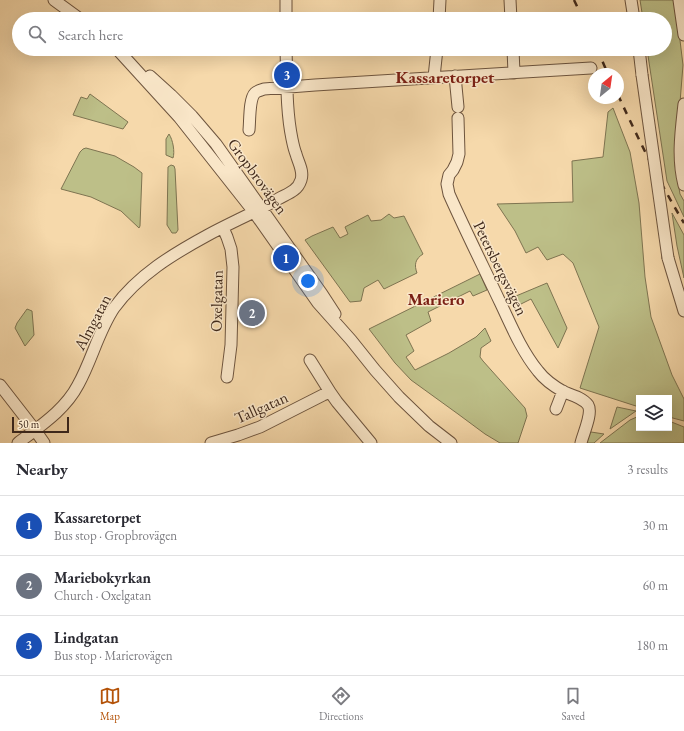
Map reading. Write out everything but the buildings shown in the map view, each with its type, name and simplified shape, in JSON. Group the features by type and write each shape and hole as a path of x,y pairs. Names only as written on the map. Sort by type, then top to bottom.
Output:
{"street":[{"path":"54,0 70,12"},
{"path":"286,0 286,12"},
{"path":"439,12 440,0"},
{"path":"510,0 511,12"},
{"path":"631,0 633,12"},
{"path":"679,0 684,35"},
{"name":"Gropbrovägen","path":"123,56 179,117 258,210 318,303 399,397 429,426 451,443"},
{"name":"Almgatan","path":"18,443 54,415 70,399 84,374 104,326 113,310 134,285 162,262 209,234 258,210 294,190 301,181 301,168 295,153 288,109 286,56"},
{"path":"434,77 436,56"},
{"path":"513,56 514,73"},
{"path":"639,56 668,258 684,311"},
{"path":"249,130 251,99 257,91 264,89 588,68"},
{"name":"Petersbergsvägen","path":"455,76 459,154 453,170 448,175 448,194 508,320 528,358 539,373 550,382 563,391 587,403 589,408 589,416 581,443"},
{"path":"684,104 680,146 680,162 684,185"},
{"name":"Oxelgatan","path":"223,228 231,249 233,267 231,345 227,377"},
{"path":"310,360 327,394 337,402 371,443"},
{"path":"0,385 44,443"},
{"path":"556,409 563,391"},
{"name":"Tallgatan","path":"211,443 260,427 327,394"}],"green space":[{"path":"640,0 674,0 683,65 675,165 680,194 684,201 684,217 667,181 648,56 672,56 672,12 642,12"},
{"path":"90,94 128,122 123,129 73,115 81,97 87,99"},
{"path":"613,108 630,152 639,203 645,277 651,317 672,375 684,399 684,421 672,418 672,395 636,395 636,406 580,388 599,327 573,263 563,254 547,260 538,247 526,253 515,231 497,204 573,202 572,161 603,157 608,112"},
{"path":"169,134 172,139 174,153 173,158 166,155 166,139"},
{"path":"86,148 115,156 142,173 139,228 121,211 91,197 61,189 80,152"},
{"path":"171,165 174,166 175,169 178,230 176,233 172,233 167,225 168,167"},
{"path":"672,213 684,235 684,278 677,246"},
{"path":"389,214 394,218 404,216 423,254 416,262 417,273 384,289 378,280 364,288 361,301 350,302 305,240 333,227 340,238 348,234 345,227 368,215 371,221 381,220"},
{"path":"480,274 487,290 473,296 470,291 428,312 431,321 406,335 414,351 406,357 415,370 449,353 476,337 485,328 491,341 481,348 480,357 525,408 527,416 518,443 500,443 485,434 411,380 395,363 369,329"},
{"path":"547,283 567,328 558,348 531,299 519,304 516,296"},
{"path":"27,309 32,311 34,335 25,346 15,328"},
{"path":"617,407 636,411 610,429"},
{"path":"636,417 636,431 672,431 672,422 684,427 684,443 600,443 630,420"},
{"path":"591,432 604,434 594,443 585,443 587,435"}],"railway":[{"path":"574,0 580,12"},
{"path":"600,56 605,68"},
{"path":"622,104 657,176 684,223"}],"place":[{"name":"Lindgatan","path":"287,75"},
{"name":"Kassaretorpet","path":"286,258"},
{"name":"Mariebokyrkan","path":"252,313"}],"district":[{"name":"Kassaretorpet","path":"445,77"},
{"name":"Mariero","path":"436,299"}]}
